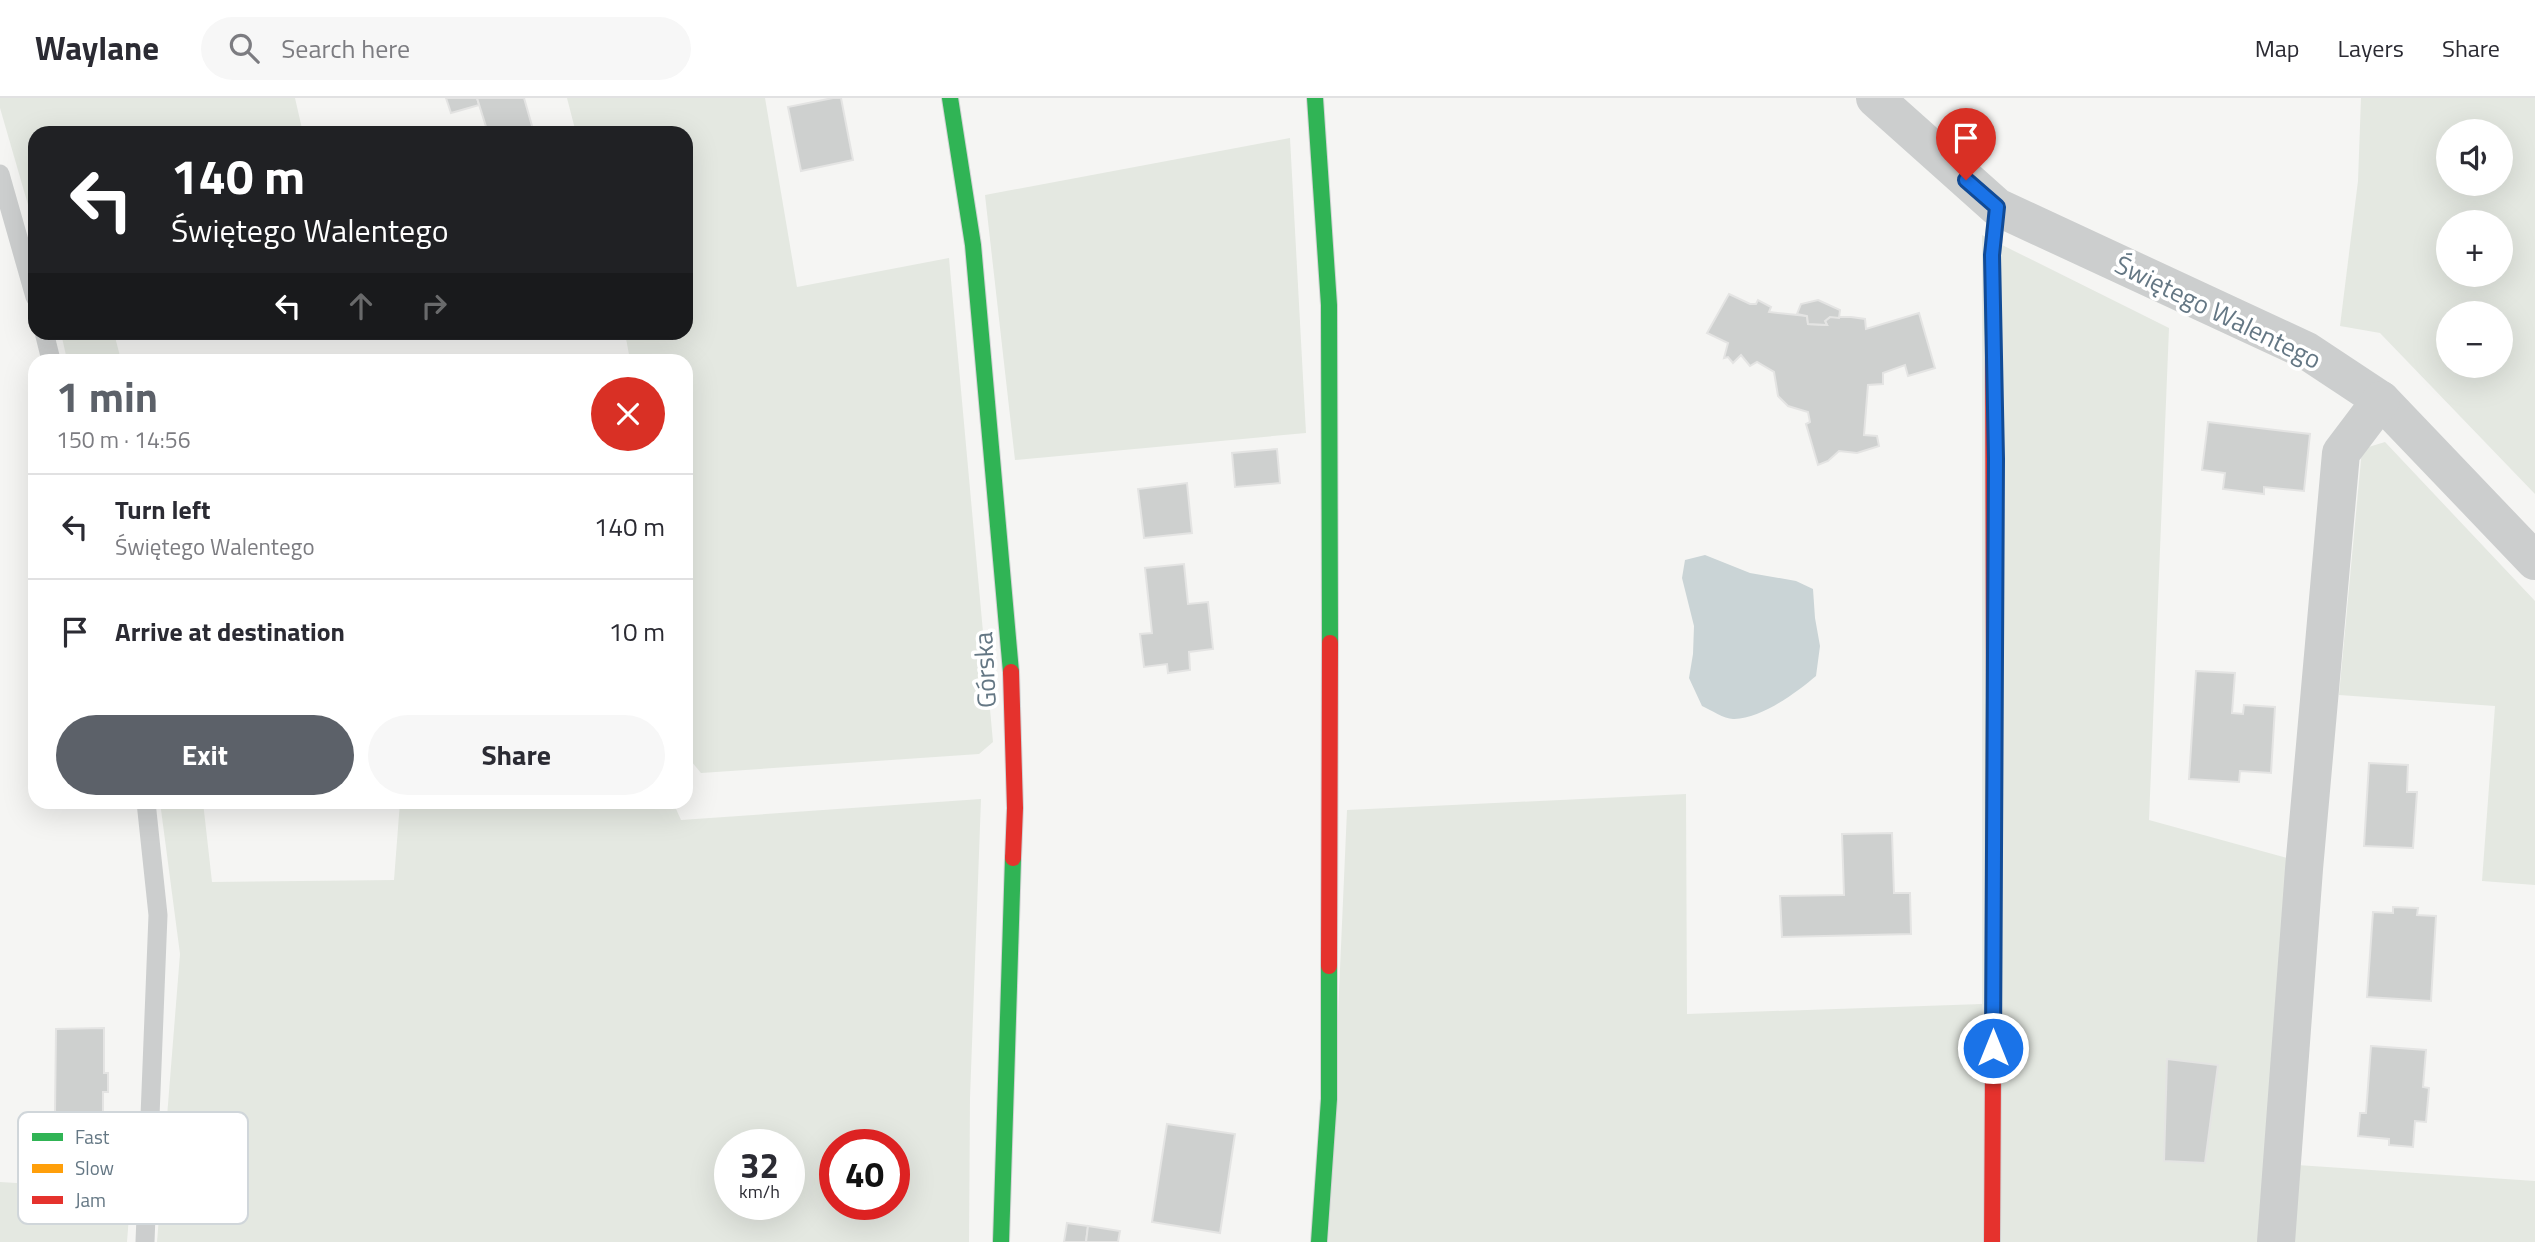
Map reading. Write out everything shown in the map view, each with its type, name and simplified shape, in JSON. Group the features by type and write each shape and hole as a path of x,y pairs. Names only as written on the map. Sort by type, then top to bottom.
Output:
{"street":[{"name":"Górska","path":"950,98 973,245 1010,649 1015,808 1001,1242"},
{"path":"1315,98 1329,305 1331,404 1329,1099 1319,1242"},
{"name":"Świętego Walentego","path":"1875,98 1997,207 2307,351 2381,400 2535,561"},
{"path":"1992,1242 1996,459 1992,255 1997,207"},
{"path":"2276,1242 2304,869 2341,453 2381,400"}],"lane":[{"path":"0,174 28,272"},
{"path":"147,809 158,915 150,1112"},
{"path":"145,1242 146,1224"}],"shaded area":[{"path":"0,98 295,98 301,126 28,126 28,205 0,108"},
{"path":"567,98 765,98 797,287 949,258 993,742 979,754 701,773 693,763 693,354 629,354 626,340 693,340 693,126 574,126"},
{"path":"2361,98 2535,98 2535,494 2380,333 2340,326 2358,181"},
{"path":"1290,138 1306,433 1015,460 985,195"},
{"path":"1982,235 2169,328 2149,820 2291,859 2269,1163 2535,1181 2535,1242 1328,1242 1347,810 1686,794 1687,1014 1982,1004"},
{"path":"63,340 116,340 119,354 66,354"},
{"path":"2385,442 2535,601 2535,885 2482,881 2495,706 2339,695 2362,449"},
{"path":"1705,555 1750,573 1796,581 1813,589 1820,646 1816,676 1778,704 1755,715 1726,718 1702,706 1689,678 1694,626 1682,578 1685,560"},
{"path":"981,799 970,1098 969,1242 157,1242 158,1224 248,1224 248,1112 167,1112 180,954 161,809 204,809 212,882 394,880 399,809 676,809 681,820"},
{"path":"0,1182 18,1183 18,1224 128,1224 127,1242 0,1242"}],"building":[{"path":"446,98 477,98 479,105 451,113"},
{"path":"477,98 524,98 532,126 486,126"},
{"path":"841,98 853,160 801,171 788,107"},
{"path":"1729,294 1750,304 1756,304 1758,300 1771,307 1769,312 1807,316 1808,324 1827,325 1825,321 1830,317 1851,317 1865,319 1866,329 1919,313 1935,368 1908,376 1905,365 1883,373 1883,384 1868,385 1864,435 1877,436 1879,446 1857,453 1839,451 1828,461 1818,465 1806,424 1810,422 1808,412 1788,406 1778,396 1774,372 1757,362 1750,366 1741,355 1733,363 1728,357 1724,358 1728,343 1707,333"},
{"path":"1818,300 1840,310 1839,318 1830,317 1825,321 1827,325 1808,324 1807,316 1797,314 1801,304"},
{"path":"2208,422 2310,434 2304,491 2264,487 2264,494 2223,489 2225,473 2202,470"},
{"path":"1277,449 1280,483 1235,487 1232,453"},
{"path":"1187,483 1192,533 1144,538 1138,489"},
{"path":"1184,564 1188,604 1208,602 1213,649 1189,652 1190,670 1168,673 1167,664 1144,667 1140,634 1152,633 1145,568"},
{"path":"2196,671 2235,673 2232,713 2243,714 2244,705 2275,707 2271,773 2240,771 2239,782 2189,779"},
{"path":"2369,763 2408,765 2407,792 2417,792 2413,848 2364,846"},
{"path":"1892,833 1894,893 1910,893 1911,934 1782,937 1780,896 1844,895 1842,834"},
{"path":"2393,907 2418,908 2417,915 2436,916 2431,1001 2367,997 2373,912 2393,913"},
{"path":"104,1028 104,1073 108,1073 108,1092 103,1092 103,1112 55,1112 56,1029"},
{"path":"2371,1046 2426,1050 2423,1087 2429,1088 2426,1122 2415,1121 2413,1147 2389,1145 2389,1139 2358,1136 2360,1113 2366,1113"},
{"path":"2167,1059 2218,1065 2205,1163 2164,1161"},
{"path":"1167,1124 1235,1134 1220,1233 1152,1222"},
{"path":"1067,1223 1088,1226 1086,1242 1064,1242"},
{"path":"1088,1226 1120,1231 1118,1242 1086,1242"}],"traffic: fast":[{"path":"950,98 973,245 1011,672"},
{"path":"1315,98 1329,305 1330,643"},
{"path":"1993,337 1992,255 1997,207"},
{"path":"1001,1242 1013,858"},
{"path":"1319,1242 1329,1099 1329,966"}],"traffic: slow":[{"path":"1993,1068 1994,697"}],"traffic: jam":[{"path":"1993,337 1994,697"},
{"path":"1329,966 1330,643"},
{"path":"1011,672 1015,808 1013,858"},
{"path":"1992,1242 1993,1068"}],"route":[{"path":"1966,180 1997,207 1992,255 1996,459 1993,1048"}]}
